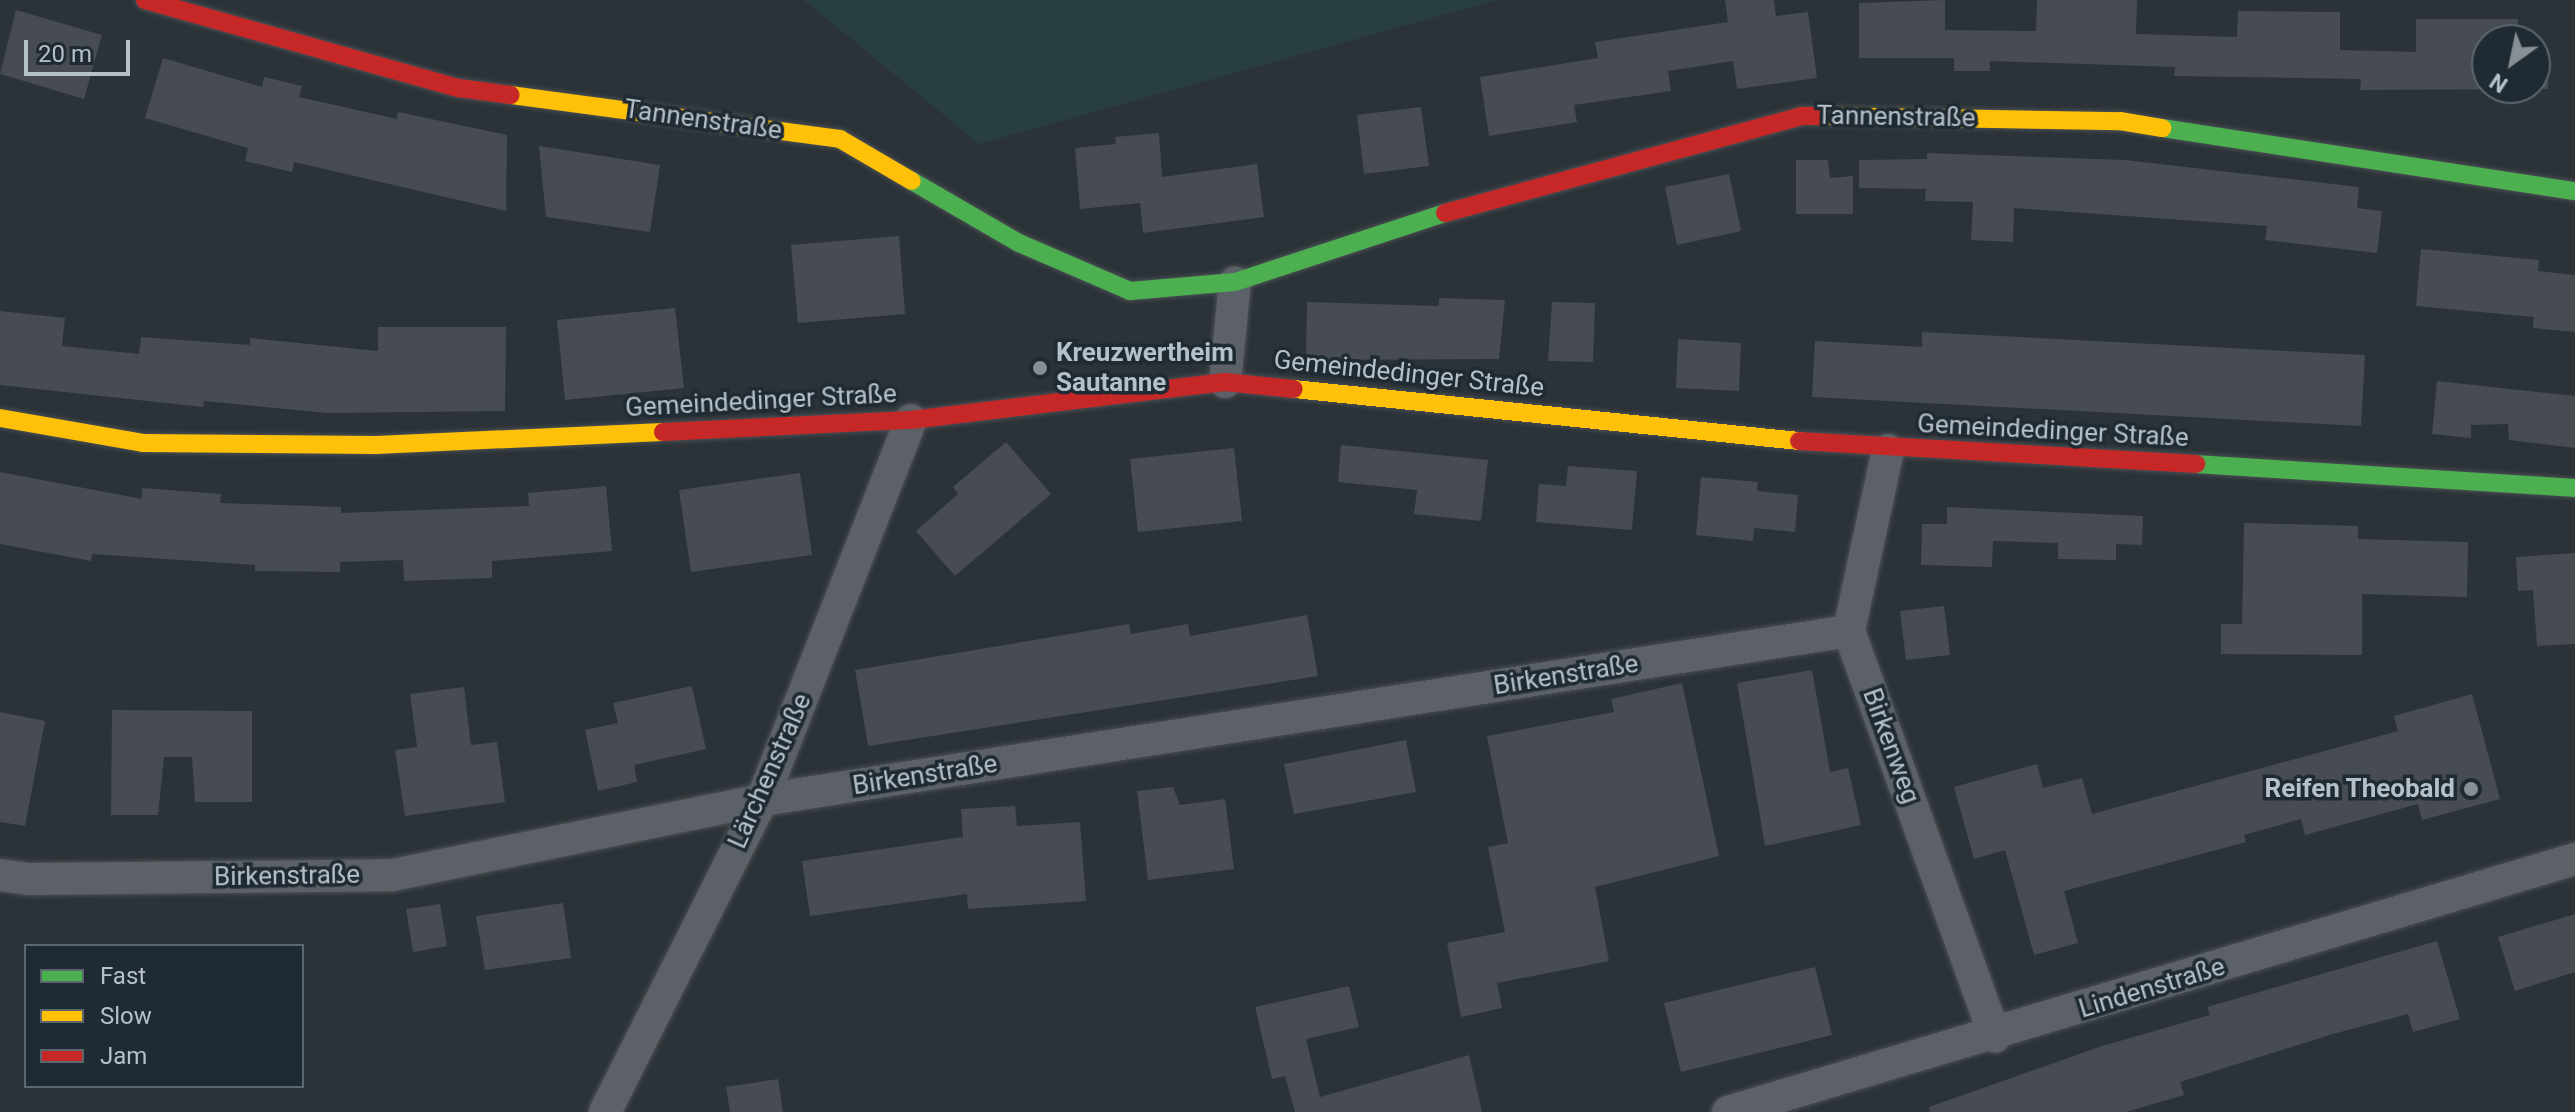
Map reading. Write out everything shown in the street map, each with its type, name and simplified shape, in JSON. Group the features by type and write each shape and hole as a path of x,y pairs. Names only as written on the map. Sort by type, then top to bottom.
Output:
{"street":[{"name":"Tannenstraße","path":"145,0 459,88 840,139 1019,243 1130,291 1235,282 1478,202 1803,116 2120,121 2575,191"},
{"path":"1225,382 1235,282"},
{"name":"Gemeindedinger Straße","path":"0,418 143,443 376,445 911,420 1225,382 1888,450 1958,449 2575,488"},
{"name":"Lärchenstraße","path":"605,1112 762,800 911,420"},
{"path":"1849,631 1888,450"},
{"name":"Birkenstraße","path":"0,875 27,879 393,875 762,800 1849,631"},
{"name":"Birkenweg","path":"1849,631 1995,1036"},
{"name":"Lindenstraße","path":"1728,1112 1995,1036 2575,859"}],"green space":[{"path":"804,0 1497,0 979,144"}],"building":[{"path":"1725,0 1774,0 1776,16 1808,12 1817,78 1737,89 1733,61 1668,71 1671,91 1574,105 1577,122 1489,136 1480,77 1598,58 1595,42 1728,22"},
{"path":"1945,0 1945,30 2036,31 2037,0 2137,0 2136,34 2237,37 2238,11 2340,12 2340,50 2416,52 2416,19 2518,19 2518,24 2471,24 2471,89 2360,90 2361,79 2174,76 2175,67 1990,61 1990,71 1954,71 1954,58 1859,58 1859,3"},
{"path":"16,10 102,35 84,99 0,74"},
{"path":"163,58 262,87 264,77 302,86 299,97 397,119 398,112 507,135 506,211 294,162 292,172 245,161 248,148 145,118"},
{"path":"1421,107 1429,166 1364,174 1357,115"},
{"path":"1159,133 1162,177 1257,164 1264,217 1143,233 1140,203 1080,209 1075,148 1116,144 1115,137"},
{"path":"539,146 660,165 650,232 546,217"},
{"path":"1927,153 2125,160 2359,187 2357,208 2382,211 2377,253 2265,240 2267,226 2014,208 2013,242 1971,240 1973,202 1925,201 1926,189 1859,188 1859,160 1927,159"},
{"path":"1796,160 1828,160 1830,178 1853,176 1853,214 1796,214"},
{"path":"1729,174 1741,231 1677,245 1665,187"},
{"path":"899,236 905,314 798,323 791,245"},
{"path":"2421,249 2539,260 2538,271 2575,275 2575,332 2533,328 2534,317 2416,306"},
{"path":"1439,298 1505,300 1499,359 1306,360 1307,302 1439,306"},
{"path":"1552,302 1595,303 1593,362 1548,361"},
{"path":"675,308 684,388 565,400 557,320"},
{"path":"0,311 65,318 62,346 139,354 141,337 250,345 250,338 378,351 378,327 506,327 505,411 327,413 204,401 203,407 0,385"},
{"path":"1922,332 2365,355 2361,426 1812,397 1815,341 1922,347"},
{"path":"1678,339 1741,343 1739,391 1676,388"},
{"path":"2437,381 2575,396 2575,448 2509,440 2508,424 2471,425 2471,438 2432,434"},
{"path":"1006,442 1051,494 955,576 916,531 958,494 953,487"},
{"path":"1341,445 1488,460 1481,521 1414,514 1417,490 1338,482"},
{"path":"1234,448 1242,521 1138,532 1130,459"},
{"path":"1568,466 1637,471 1632,530 1536,522 1539,484 1566,486"},
{"path":"0,472 142,499 142,488 221,494 220,503 341,507 341,513 529,506 528,493 606,486 612,551 492,561 492,578 404,581 403,560 340,562 340,572 255,571 255,565 92,554 91,561 0,544"},
{"path":"800,473 812,555 691,572 679,490"},
{"path":"1701,477 1758,482 1757,491 1798,495 1795,532 1754,528 1753,541 1696,535"},
{"path":"1947,507 2143,516 2142,545 2116,544 2116,560 2058,559 2058,543 1993,541 1992,567 1921,565 1922,524 1947,524"},
{"path":"2244,523 2358,526 2358,539 2468,542 2467,597 2362,594 2362,655 2221,654 2221,624 2242,624"},
{"path":"2575,553 2575,644 2537,646 2533,590 2518,591 2516,557"},
{"path":"1944,606 1950,655 1906,660 1900,611"},
{"path":"1307,615 1318,676 868,746 855,670 1129,624 1131,634 1188,624 1190,636"},
{"path":"1812,670 1830,772 1848,768 1861,825 1765,846 1737,683"},
{"path":"1682,683 1719,856 1595,887 1609,961 1497,983 1502,1008 1461,1017 1447,943 1505,932 1488,847 1508,843 1487,736 1614,712 1611,699"},
{"path":"692,686 706,749 634,765 637,782 598,791 585,730 618,723 613,703"},
{"path":"464,687 471,745 497,742 505,802 405,816 395,750 417,747 410,694"},
{"path":"2472,694 2500,799 2422,820 2418,804 2305,835 2301,819 2244,835 2246,842 2064,891 2078,943 2034,955 2005,850 1974,859 1954,787 2037,764 2043,788 2082,778 2092,814 2398,731 2394,716"},
{"path":"112,710 252,711 252,802 195,802 192,757 164,757 158,815 111,815"},
{"path":"0,712 45,721 25,826 0,822"},
{"path":"1406,740 1416,792 1294,814 1284,764"},
{"path":"1173,787 1180,805 1225,799 1234,869 1148,880 1137,791"},
{"path":"1015,806 1017,826 1080,822 1086,901 968,909 967,894 810,916 802,861 963,837 961,809"},
{"path":"563,903 571,958 485,970 476,916"},
{"path":"440,904 447,946 413,952 406,909"},
{"path":"2575,914 2575,972 2515,991 2498,937"},
{"path":"2437,941 2460,1019 2413,1032 2408,1014 2333,1034 2180,1082 2184,1095 2126,1112 1930,1112 1929,1107 2099,1047 2210,1015 2207,1007"},
{"path":"1815,967 1832,1035 1681,1072 1664,1003"},
{"path":"1349,986 1359,1027 1306,1039 1320,1097 1469,1055 1482,1112 1295,1112 1285,1076 1272,1079 1255,1007"},
{"path":"778,1079 783,1112 730,1112 726,1087"}],"traffic: fast":[{"path":"2162,128 2575,191"},
{"path":"912,181 1019,243 1130,291 1235,282 1445,213"},
{"path":"2196,464 2575,488"}],"traffic: slow":[{"path":"511,95 840,139 912,181"},
{"path":"1822,116 2120,121 2162,128"},
{"path":"1294,389 1799,441"},
{"path":"0,418 143,443 376,445 663,432"}],"traffic: jam":[{"path":"145,0 459,88 511,95"},
{"path":"1445,213 1803,116 1822,116"},
{"path":"663,432 911,420 1225,382 1294,389"},
{"path":"1799,441 2196,464"}],"place":[{"name":"Kreuzwertheim Sautanne","path":"1040,368"},
{"name":"Reifen Theobald","path":"2471,789"}]}
